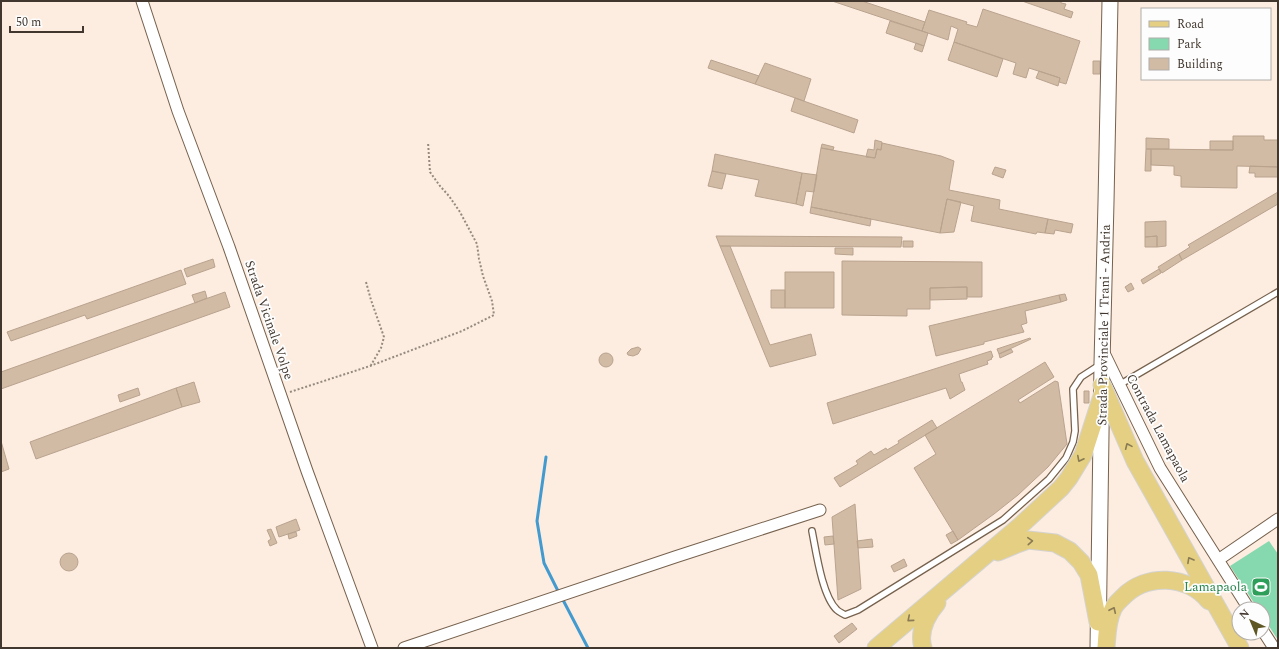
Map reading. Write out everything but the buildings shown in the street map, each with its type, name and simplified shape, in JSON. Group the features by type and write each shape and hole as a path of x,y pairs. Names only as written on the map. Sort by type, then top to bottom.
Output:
{"main road":[{"name":"Strada Provinciale 1 Trani - Andria","path":"1098,648 1108,388 1102,356 1110,1"},
{"path":"876,648 981,560 1054,496 1069,478 1083,455 1108,388"},
{"path":"1108,388 1134,461 1239,645"},
{"path":"981,560 1028,540 1055,543 1070,551 1081,562 1088,575 1098,622"},
{"path":"1106,648 1109,621 1113,607 1128,591 1143,583 1163,579 1185,583 1202,592 1223,618"},
{"path":"923,648 920,637 926,618 951,585"}],"street":[{"name":"Strada Vicinale Volpe","path":"142,1 178,112 372,648"},
{"name":"Contrada Lamapaola","path":"1108,388 1244,601"},
{"path":"404,648 820,510"},
{"path":"1218,560 1278,519"}],"lane":[{"path":"1108,388 1278,292"},
{"path":"812,531 827,595 836,610 845,615 858,610 1003,520 1049,479 1066,458 1073,442 1075,431 1073,388 1081,377 1102,356"}],"path":[{"path":"280,395 370,366 462,331 494,315 492,301 483,276 477,244 460,212 430,172 428,142"},
{"path":"366,282 384,337 381,348 370,366"}],"green space":[{"name":"Lamapaola","path":"1269,541 1278,554 1278,640 1271,629 1271,601 1253,601 1230,566"}],"waterway":[{"path":"546,457 537,521 544,563 559,593"},
{"path":"562,598 588,648"}],"place":[{"name":"Lamapaola","path":"1261,587"}]}
